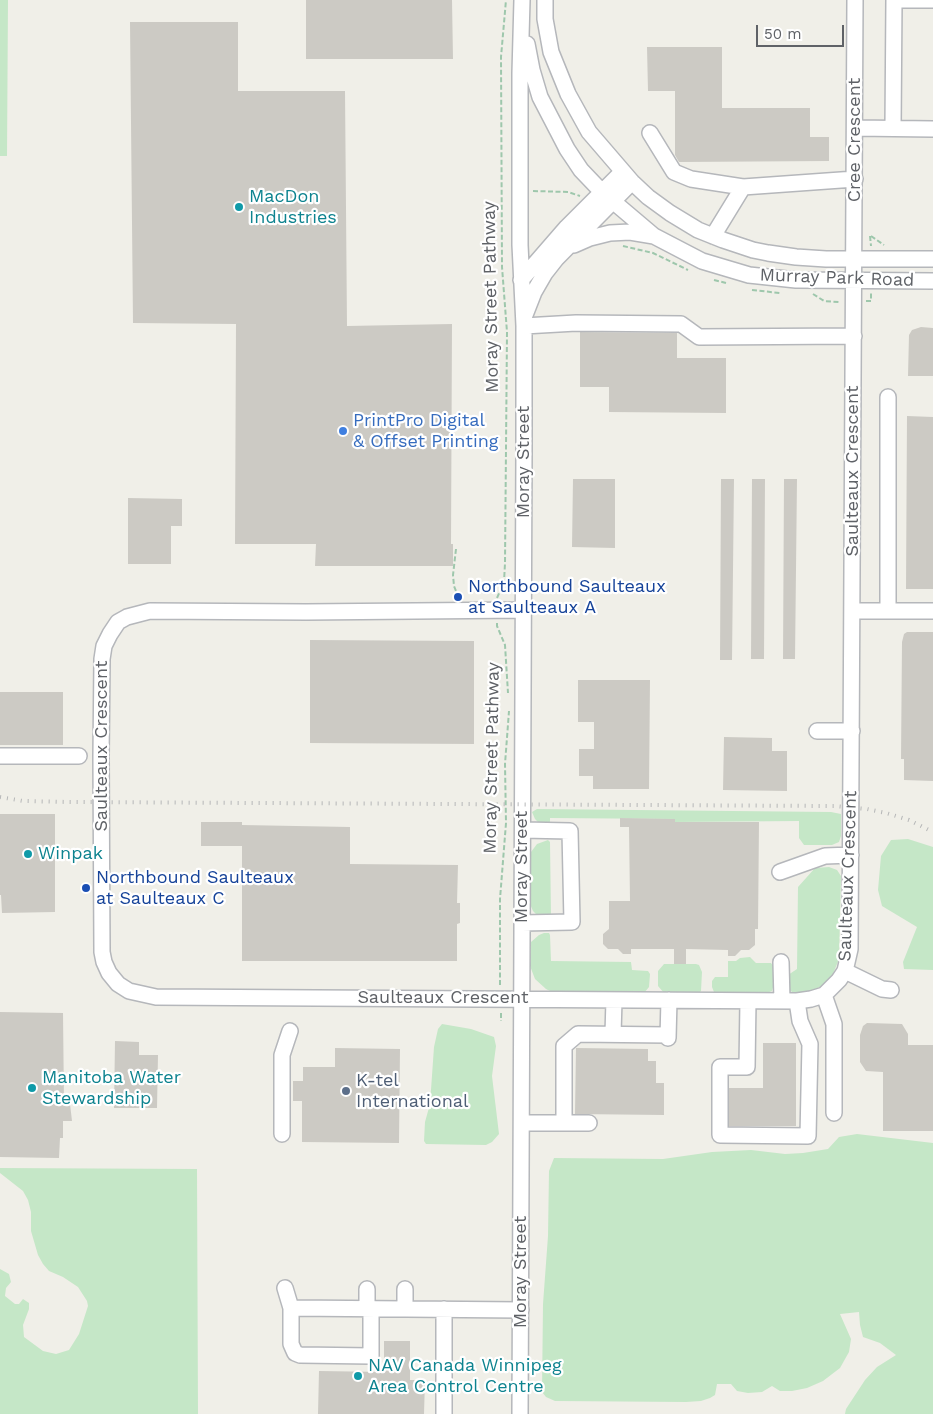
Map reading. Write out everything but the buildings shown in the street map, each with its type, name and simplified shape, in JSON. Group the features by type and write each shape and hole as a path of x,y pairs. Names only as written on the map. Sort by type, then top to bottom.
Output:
{"street":[{"name":"Moray Street","path":"520,1414 524,610 524,323 521,280 520,73 522,0"},
{"path":"545,0 545,19 551,52 568,94 589,132 627,177"},
{"name":"Cree Crescent","path":"854,280 855,0"},
{"path":"893,128 894,0 933,0"},
{"name":"Moray Street","path":"522,18 532,70 540,97 581,170 607,196"},
{"path":"855,128 933,128"},
{"path":"650,133 674,172 691,179 743,187 855,179"},
{"name":"Moray Street","path":"521,280 549,247 627,177"},
{"name":"Murray Park Road","path":"627,177 648,198 698,230 753,250 796,257 933,259"},
{"path":"713,236 743,187"},
{"name":"Moray Street","path":"524,323 534,292 544,273 568,247 607,196"},
{"name":"Murray Park Road","path":"607,196 654,236 702,261 749,275 796,280 933,281"},
{"path":"568,247 590,238 610,233 630,232 654,236"},
{"name":"Saulteaux Crescent","path":"524,610 150,611 127,617 118,622 104,646 102,659 102,952 109,973 118,984 129,991 156,997 748,1001 811,999 824,995 832,988 845,971 850,949 854,280"},
{"path":"524,323 681,324 699,337 854,336"},
{"path":"888,397 888,611"},
{"path":"852,611 933,611"},
{"path":"816,731 852,731"},
{"path":"0,756 80,756"},
{"path":"522,830 570,832 572,922 522,923"},
{"path":"780,872 826,856 850,855"},
{"path":"748,1001 747,1067 720,1067 720,1135 808,1136 810,1044 789,1001 781,962"},
{"path":"845,971 882,989 891,990"},
{"path":"824,995 834,1024 834,1113"},
{"path":"613,1034 614,1000"},
{"path":"564,1123 564,1046 578,1034 668,1036 669,1000"},
{"path":"282,1134 282,1055 290,1031"},
{"path":"522,1123 590,1123"},
{"path":"285,1288 291,1308 292,1349 295,1353 307,1356 371,1356 367,1289"},
{"path":"405,1289 405,1309"},
{"path":"291,1308 521,1310"},
{"path":"444,1309 444,1414"}],"path":[{"name":"Moray Street Pathway","path":"506,0 501,57 502,267 507,332 505,563 504,582 497,596 497,626 505,645 509,698"},
{"path":"456,549 453,575 458,597"},
{"name":"Moray Street Pathway","path":"500,980 500,898 506,823 505,764 509,704"}],"green space":[{"path":"0,0 8,0 7,156 0,156"},
{"path":"537,809 831,812 841,814 841,836 839,842 832,845 804,845 799,838 799,821 675,822 675,819 550,818 550,826 540,824 535,819 532,812"},
{"path":"908,839 933,847 933,970 904,969 903,962 917,927 882,906 878,890 881,856 891,840"},
{"path":"548,840 550,842 551,917 538,916 530,904 531,852 537,844"},
{"path":"829,867 837,870 841,876 839,959 833,974 822,986 804,994 795,994 788,989 788,975 797,969 798,887 815,868"},
{"path":"544,933 549,933 550,935 551,961 631,962 632,970 648,971 650,974 649,987 644,993 552,992 546,989 535,979 530,966 531,942"},
{"path":"750,957 756,963 771,963 774,967 772,991 764,994 720,994 714,992 712,981 715,977 728,977 728,961"},
{"path":"664,964 699,965 702,972 701,991 699,993 664,993 658,986 658,971"},
{"path":"442,1024 471,1029 494,1037 496,1046 492,1076 499,1134 492,1142 486,1145 426,1144 424,1141 425,1122 430,1104 434,1047 438,1029"},
{"path":"857,1134 933,1143 933,1414 845,1414 846,1409 865,1380 877,1367 896,1355 880,1343 863,1337 859,1312 840,1314 851,1339 849,1352 840,1368 823,1381 807,1388 780,1391 772,1386 762,1392 748,1393 737,1391 731,1384 717,1384 715,1395 710,1398 686,1402 555,1401 546,1397 542,1392 543,1304 548,1236 549,1171 554,1158 663,1159 712,1152 751,1150 785,1154 803,1153 828,1149 839,1137"},
{"path":"0,1168 197,1169 198,1414 0,1414 0,1269 9,1274 11,1282 6,1288 5,1296 15,1304 19,1304 23,1299 29,1303 29,1309 23,1325 24,1337 43,1351 56,1354 69,1350 79,1334 88,1306 78,1287 63,1277 49,1271 43,1264 38,1255 31,1231 31,1212 28,1200 23,1191 0,1173"}],"railway":[{"path":"0,797 23,801 69,802 834,806 886,813 909,820 933,832"}],"place":[{"name":"MacDon Industries","path":"239,207"},
{"name":"PrintPro Digital & Offset Printing","path":"343,431"},
{"name":"Northbound Saulteaux at Saulteaux A","path":"458,597"},
{"name":"Winpak","path":"28,854"},
{"name":"Northbound Saulteaux at Saulteaux C","path":"86,888"},
{"name":"Manitoba Water Stewardship","path":"32,1088"},
{"name":"K-tel International","path":"346,1091"},
{"name":"NAV Canada Winnipeg Area Control Centre","path":"358,1376"}]}
